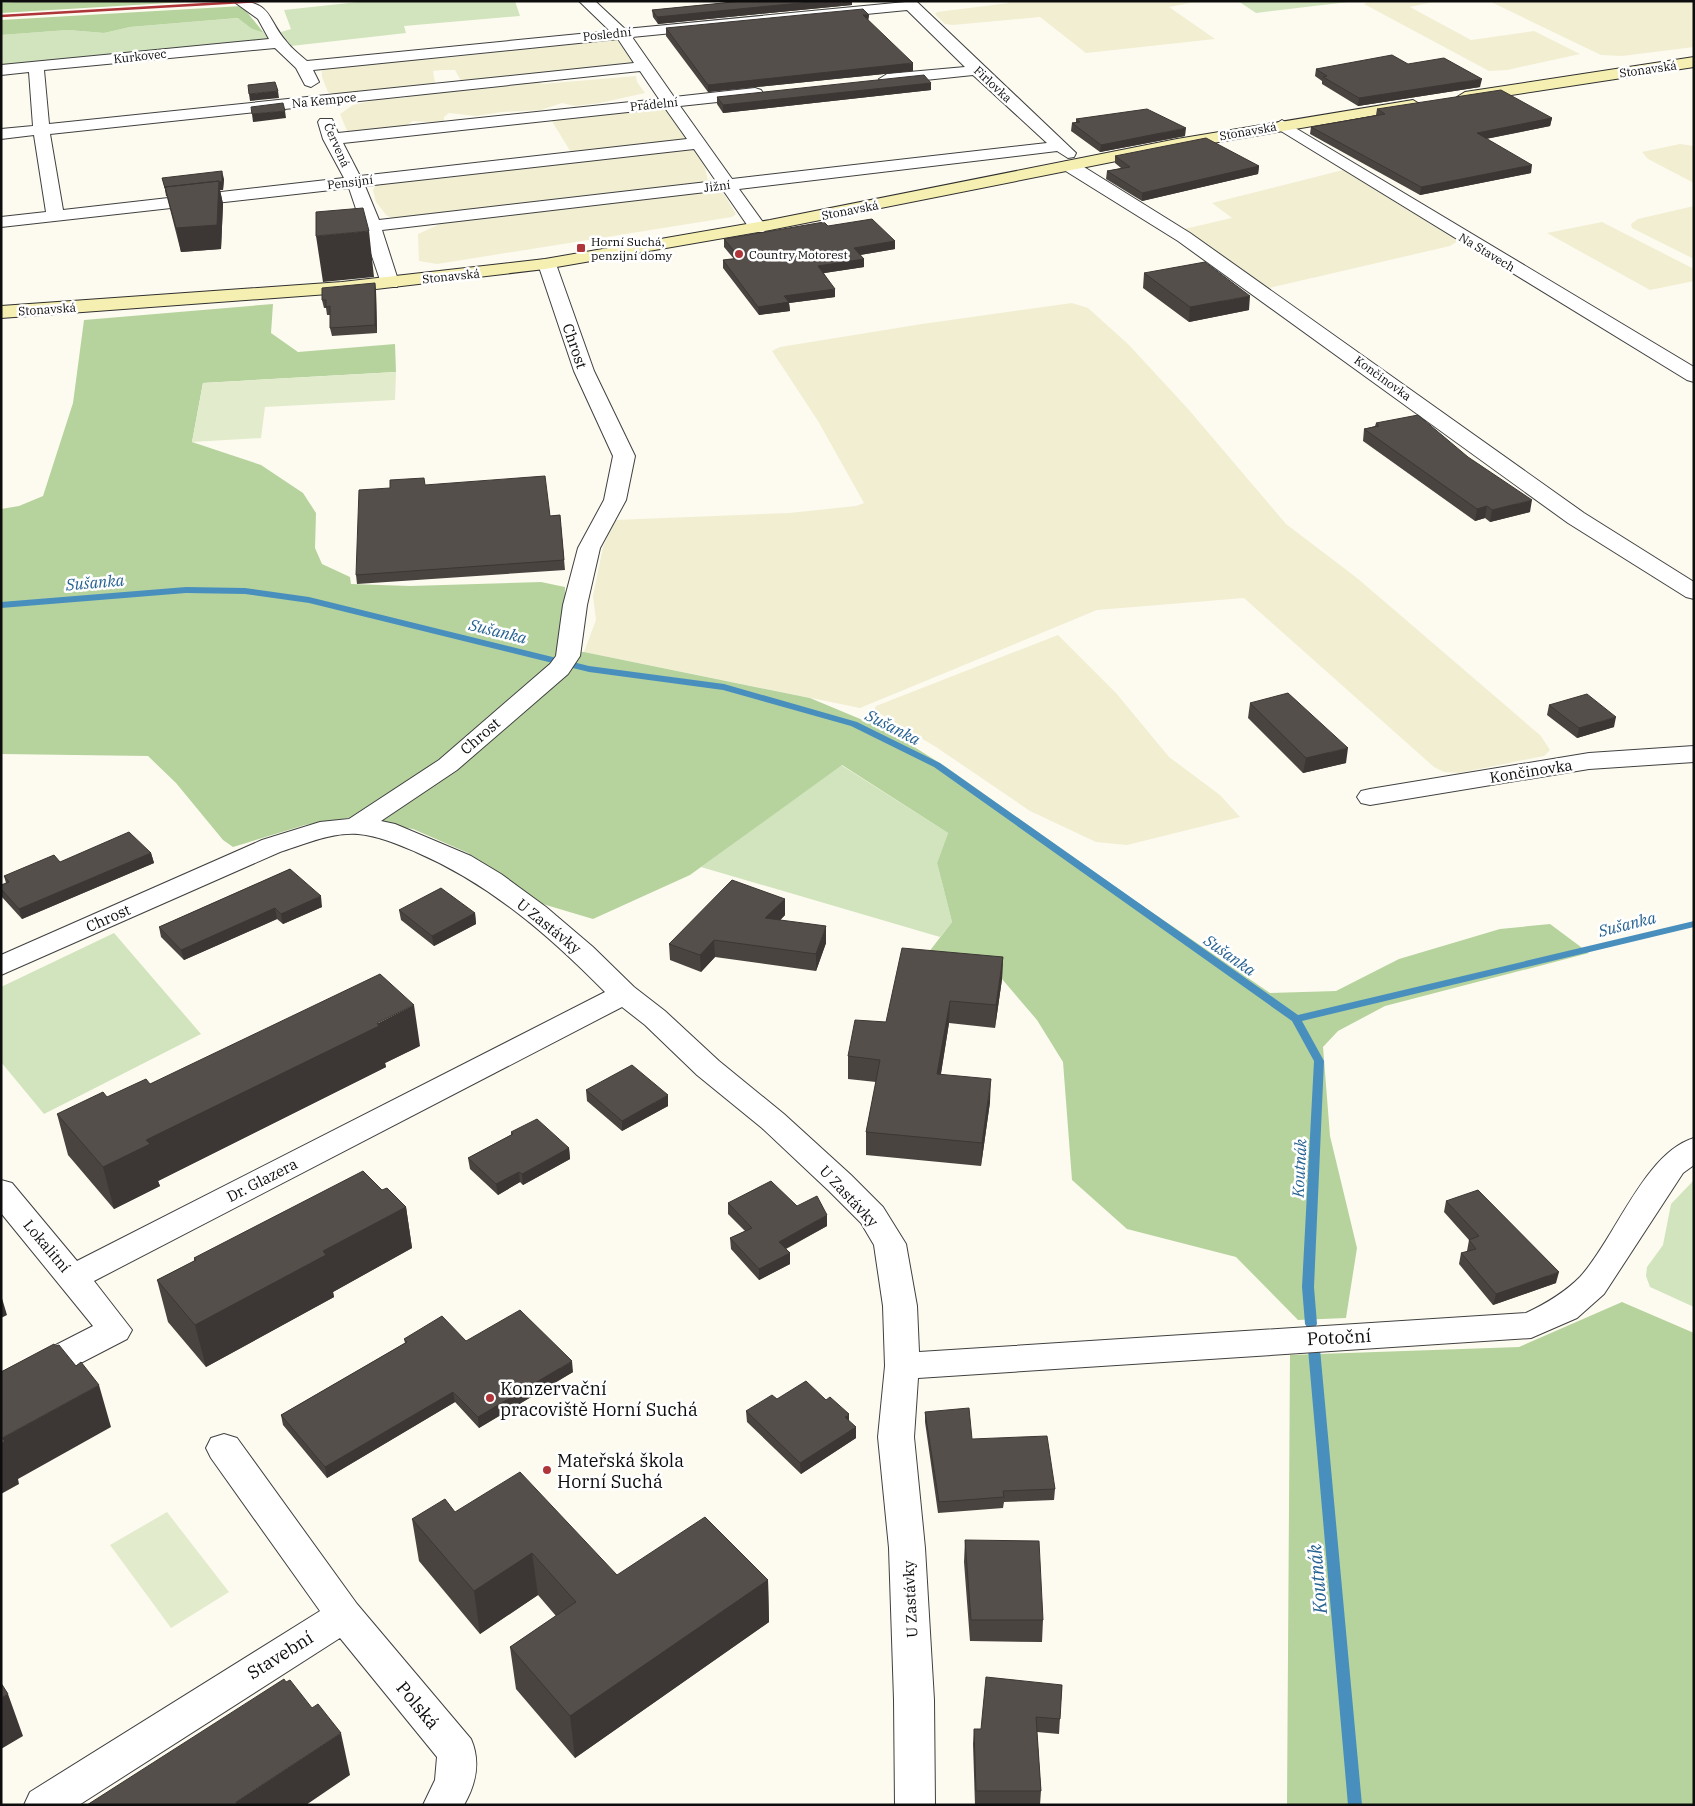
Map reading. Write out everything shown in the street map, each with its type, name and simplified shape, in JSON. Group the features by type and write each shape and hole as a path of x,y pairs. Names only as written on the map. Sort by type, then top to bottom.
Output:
{"main road":[{"name":"Stonavská","path":"1445,100 1694,62"},
{"name":"Stonavská","path":"1,312 232,298 390,283 547,264 758,228 1282,125 1425,103"}],"street":[{"name":"Červená","path":"240,1 264,16 280,43 303,66 319,100 331,139 354,182 373,226 390,283"},
{"path":"586,1 621,33 758,228"},
{"name":"Poslední","path":"303,66 909,3"},
{"name":"Firlovka","path":"909,3 977,70 1060,146 1076,165"},
{"name":"Kurkovec","path":"1,70 280,43"},
{"path":"36,66 41,129 56,217"},
{"name":"Na Kempce","path":"1,134 646,66"},
{"path":"868,82 977,70"},
{"name":"Prádelní","path":"331,139 769,92"},
{"name":"Na Stavech","path":"1282,125 1694,376"},
{"name":"Pensijní","path":"1,222 699,143"},
{"name":"Jižní","path":"373,226 1060,146"},
{"name":"Končinovka","path":"1076,165 1184,237 1364,364 1576,518 1694,592"},
{"name":"Chrost","path":"1,966 270,846 320,830 356,826 448,765 564,663 575,604 589,548 615,500 624,456 584,371 547,264"},
{"name":"Končinovka","path":"1370,797 1589,761 1694,754"},
{"name":"U Zastávky","path":"356,826 386,830 461,862 491,880 536,913 583,953 624,994 655,1018 708,1068 773,1121 872,1215 890,1244 900,1306 902,1366 896,1437 908,1548 914,1700 915,1805"},
{"name":"Dr. Glazera","path":"73,1277 624,994"},
{"name":"Potoční","path":"902,1366 1531,1325 1565,1309 1592,1285 1672,1165 1694,1150"},
{"name":"Lokalitní","path":"1,1191 73,1277"},
{"path":"1,1390 115,1330 73,1277"},
{"path":"224,1448 344,1615"},
{"name":"Stavební","path":"44,1805 344,1615"},
{"name":"Polská","path":"344,1615 458,1752 455,1782 443,1805"}],"shaded area":[{"path":"1007,1 1200,1 1169,7 1215,39 1086,53 1040,17 953,25 945,24 935,14 937,12 1009,3"},
{"path":"1370,1 1437,1 1410,7 1471,40 1534,31 1580,54 1507,70 1489,71 1364,4"},
{"path":"1489,1 1694,1 1694,47 1622,56 1601,55"},
{"path":"616,39 635,63 461,81 455,70 441,70 433,71 435,83 428,85 338,95 328,92 322,77 322,67 433,55 444,58"},
{"path":"636,76 637,82 645,93 600,103 575,106 562,103 541,110 502,112 476,116 449,113 444,117 444,122 413,121 404,127 348,133 340,114 353,105 380,99 405,98 413,94 537,81 542,84"},
{"path":"667,107 685,135 685,139 572,154 550,118"},
{"path":"1680,144 1694,146 1694,183 1648,159 1642,152"},
{"path":"691,148 697,151 705,168 708,181 396,219 387,216 376,202 373,190 376,183"},
{"path":"1343,170 1458,241 1450,246 1265,289 1180,230 1232,218 1212,203"},
{"path":"718,189 722,191 736,214 732,217 437,264 419,261 418,234 447,221"},
{"path":"1694,206 1694,259 1632,228 1631,224 1638,219"},
{"path":"1602,222 1694,269 1694,281 1650,290 1547,233"},
{"path":"1072,303 1088,308 1129,345 1189,410 1286,524 1357,578 1541,736 1550,750 1544,756 1459,773 1444,772 1434,767 1244,598 1097,610 860,708 584,652 596,620 593,596 603,547 615,520 789,513 856,506 864,503 818,421 772,351 780,347 922,324"},
{"path":"1058,635 1116,693 1169,757 1220,795 1240,817 1127,845 1096,842 1030,811 936,747 874,710 876,706"}],"green space":[{"path":"31,1 202,1 1,13 1,3"},
{"path":"367,1 515,1 520,16 404,26 406,33 291,46 281,32 291,29 284,10"},
{"path":"1238,1 1347,1 1348,2 1256,13"},
{"path":"242,6 264,33 252,29 238,18 130,27 104,33 68,30 1,35 1,20"},
{"path":"239,18 252,29 264,33 269,38 265,41 1,68 1,35 68,30 104,33 130,27"},
{"path":"273,304 271,333 298,352 395,344 396,372 203,383 192,442 261,465 303,493 316,513 315,548 322,564 350,577 351,584 410,586 541,582 565,587 560,650 584,652 810,698 889,731 946,767 1134,900 1270,993 1336,991 1399,959 1500,929 1550,924 1589,953 1385,1006 1338,1031 1323,1047 1330,1136 1357,1248 1346,1318 1298,1320 1236,1257 1127,1229 1072,1180 1063,1062 1037,1020 1002,979 925,957 952,922 937,863 948,833 842,765 690,875 593,919 536,902 468,853 413,829 348,818 305,825 233,847 223,840 176,783 148,756 1,754 1,509 19,506 43,496 73,403 84,320"},
{"path":"396,372 395,400 265,407 261,438 192,442 203,383"},
{"path":"841,765 948,833 937,863 952,922 940,937 701,867"},
{"path":"114,933 201,1034 44,1114 1,1062 1,987"},
{"path":"1694,1180 1694,1307 1650,1287 1646,1276 1647,1267 1663,1245 1671,1204"},
{"path":"1622,1302 1694,1333 1694,1805 1287,1805 1290,1355 1519,1347"},
{"path":"167,1512 229,1592 171,1628 110,1545"}],"building":[{"path":"743,1 821,1 657,17 652,10"},
{"path":"863,9 869,15 863,15 913,63 708,85 666,28"},
{"path":"1392,55 1408,64 1444,58 1482,79 1359,98 1323,77 1327,76 1316,69"},
{"path":"924,75 931,83 723,105 717,97"},
{"path":"275,82 278,91 249,94 248,85"},
{"path":"1501,90 1552,118 1477,133 1532,165 1421,187 1311,127 1385,114 1377,109"},
{"path":"283,103 285,111 252,114 251,107"},
{"path":"1147,109 1186,128 1101,145 1072,123 1080,122 1076,119"},
{"path":"1206,138 1259,166 1142,193 1107,171 1130,167 1115,156"},
{"path":"222,171 222,182 165,188 162,178"},
{"path":"219,181 217,225 176,228 165,187"},
{"path":"363,208 369,231 316,236 316,212"},
{"path":"872,219 895,241 854,248 864,259 818,266 835,289 784,296 789,302 758,307 723,260 740,258 724,239 824,222 828,226"},
{"path":"1205,262 1250,296 1190,307 1144,273"},
{"path":"375,283 375,325 330,328 330,306 326,307 326,300 322,300 322,288"},
{"path":"1418,415 1468,457 1532,500 1492,510 1487,506 1477,509 1364,429 1379,426 1376,423"},
{"path":"545,476 550,516 560,515 564,560 356,575 359,490 390,488 390,480 424,478 425,485"},
{"path":"1288,693 1348,748 1306,758 1250,703"},
{"path":"1587,694 1616,717 1579,728 1549,705"},
{"path":"129,832 151,853 19,909 1,889 1,885 9,882 4,876 54,855 60,862"},
{"path":"290,869 321,896 281,914 275,908 181,950 159,927"},
{"path":"732,880 785,899 765,918 826,926 816,954 714,940 700,955 669,944"},
{"path":"441,888 475,913 432,936 399,910"},
{"path":"902,948 1003,957 996,1005 950,1001 937,1074 991,1079 982,1143 866,1132 880,1060 848,1056 855,1020 886,1022"},
{"path":"380,974 414,1005 377,1023 379,1026 146,1140 150,1144 103,1167 57,1114 103,1092 107,1097 146,1079 150,1084"},
{"path":"632,1065 668,1095 622,1121 586,1090"},
{"path":"537,1119 569,1148 522,1174 519,1172 496,1184 468,1158 513,1134 511,1132"},
{"path":"363,1171 382,1190 387,1188 406,1207 323,1251 326,1255 195,1325 157,1280 196,1260 194,1258"},
{"path":"771,1181 797,1206 817,1196 827,1215 779,1242 790,1253 759,1269 730,1238 752,1228 728,1203"},
{"path":"1478,1190 1559,1272 1496,1294 1461,1253 1476,1249 1469,1240 1479,1236 1446,1201"},
{"name":"Konzervační pracoviště Horní Suchá","path":"520,1310 572,1361 478,1417 453,1392 325,1467 281,1415 407,1342 404,1339 442,1316 466,1341"},
{"path":"54,1344 55,1346 59,1345 76,1366 81,1362 99,1385 2,1438 5,1441 1,1444 1,1372"},
{"path":"806,1381 826,1400 830,1397 849,1414 845,1417 856,1427 800,1463 746,1411 772,1395 777,1399"},
{"path":"969,1408 972,1439 1047,1436 1055,1489 1003,1491 1004,1497 939,1502 925,1412"},
{"path":"520,1472 617,1575 705,1517 768,1580 570,1716 510,1647 576,1602 532,1553 474,1591 412,1519 445,1499 455,1512"},
{"path":"965,1540 1039,1541 1043,1620 971,1620"},
{"path":"986,1677 1062,1685 1060,1719 1036,1717 1041,1791 976,1791 974,1729 981,1729"},
{"path":"284,1679 286,1682 290,1680 312,1708 318,1704 341,1733 236,1802 237,1805 87,1805"},
{"path":"1,1683 8,1694 1,1698"}],"waterway":[{"name":"Sušanka","path":"1,605 186,590 245,591 309,600 589,669 724,687 854,724 937,765 1296,1019"},
{"name":"Sušanka","path":"1296,1019 1694,924"},
{"name":"Koutnák","path":"1296,1019 1319,1061 1308,1287 1311,1324"},
{"name":"Koutnák","path":"1314,1349 1355,1805"}],"railway":[{"path":"1,16 259,1"}],"place":[{"name":"Horní Suchá, penzijní domy","path":"581,248"},
{"name":"Country Motorest","path":"739,254"},
{"name":"Konzervační pracoviště Horní Suchá","path":"490,1398"},
{"name":"Mateřská škola Horní Suchá","path":"547,1470"}]}
